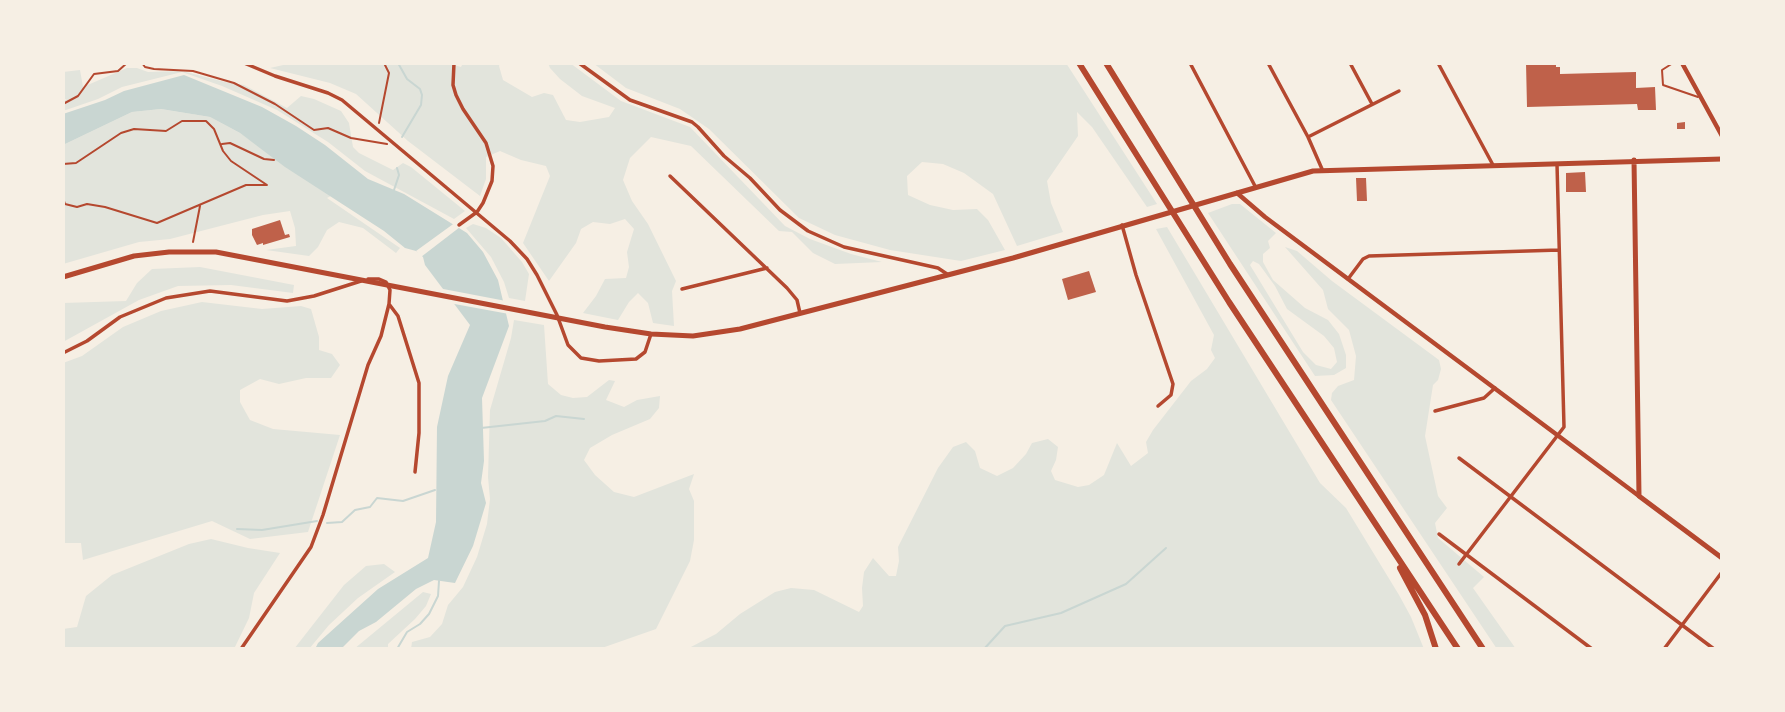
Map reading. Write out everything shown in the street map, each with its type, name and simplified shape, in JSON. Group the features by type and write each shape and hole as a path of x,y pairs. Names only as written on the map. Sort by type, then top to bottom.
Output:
{"highway":[{"path":"1079,63 1229,302 1458,649"},
{"path":"1106,63 1230,264 1484,649"},
{"path":"1381,533 1420,604 1436,649"}],"main road":[{"path":"63,277 134,256 169,252 216,253 605,327 689,336 714,334 948,275 1255,186 1322,170 1722,159"},
{"path":"1634,160 1639,496 1722,558"}],"street":[{"path":"244,63 342,100 477,212 527,259 557,315 568,345 581,358 599,361 636,359 645,352 651,334"},
{"path":"454,63 453,85 456,95 486,143 493,172 489,191 477,212 458,225"},
{"path":"579,63 630,100 692,122 780,210 808,231 844,247 938,268 948,275"},
{"path":"1190,63 1255,186"},
{"path":"1268,63 1308,137 1322,170"},
{"path":"1350,63 1372,104"},
{"path":"1438,63 1493,165"},
{"path":"1682,63 1722,134"},
{"path":"1308,137 1399,91"},
{"path":"1459,564 1564,427 1557,163"},
{"path":"670,176 792,294 800,313"},
{"path":"1236,192 1265,217 1639,496"},
{"path":"1122,225 1173,384 1171,395 1158,406"},
{"path":"1348,279 1363,259 1369,256 1559,250"},
{"path":"682,289 767,268"},
{"path":"63,353 87,341 120,317 166,298 210,291 269,300 300,299 367,280 383,280 390,290 381,336 368,365 311,547 241,649"},
{"path":"389,304 398,316 419,383 419,433 415,472"},
{"path":"1435,411 1484,398 1495,388"},
{"path":"1459,458 1714,649"},
{"path":"1439,534 1592,649"},
{"path":"1664,649 1722,572"}],"lane":[{"path":"1673,63 1662,69 1663,85 1701,98"}],"path":[{"path":"63,104 78,96 94,74 118,71 127,63"},
{"path":"142,63 145,67 154,69 193,71 234,83 264,98 313,130 328,128 351,138 396,145"},
{"path":"378,129 389,73 384,63"},
{"path":"63,164 76,163 121,133 142,129 166,131 182,121 206,121 214,129 230,161 267,185 246,185 157,223 104,207 65,204 63,198"},
{"path":"221,144 230,143 264,159 274,160"},
{"path":"193,242 201,205"}],"shaded area":[{"path":"292,63 447,63 461,67 463,63 500,63 503,80 532,97 544,93 553,95 566,120 580,122 609,117 615,108 582,96 560,79 548,63 570,63 621,101 690,127 785,226 810,239 882,262 835,264 813,253 792,232 779,231 691,146 651,137 630,158 623,180 676,281 672,291 674,326 653,323 648,303 638,293 618,320 583,313 605,279 626,278 629,267 627,252 634,229 625,219 610,224 593,222 581,229 576,243 549,281 523,243 550,176 546,166 500,151 486,157 486,179 480,196 408,141 356,94 330,83 270,68"},
{"path":"593,63 1066,63 1157,204 1147,207 1092,127 1077,112 1078,136 1047,181 1051,203 1063,232 1017,246 993,194 964,173 943,164 922,162 907,176 908,195 930,205 953,210 977,209 988,220 1005,250 961,261 890,250 835,235 799,218 709,129 680,109 626,88"},
{"path":"127,68 148,72 182,71 244,85 287,108 301,96 314,99 341,111 349,123 353,147 359,153 393,170 403,163 411,167 465,211 454,219 365,171 328,142 277,110 182,72 122,87 63,111 63,101 67,99 63,99 63,72 80,70 83,87"},
{"path":"184,75 262,107 325,145 368,179 404,194 467,233 483,252 498,280 509,326 482,398 484,461 481,483 486,503 473,546 455,583 434,580 416,589 376,622 359,631 341,649 315,649 318,643 378,589 428,558 436,522 437,427 448,376 470,325 425,265 423,257 416,251 405,248 384,231 285,167 240,133 210,117 161,109 132,112 63,145 63,114 124,91"},
{"path":"161,109 210,117 240,133 400,248 396,253 363,228 339,222 327,230 318,247 309,256 266,250 296,246 290,211 263,215 170,239 139,242 63,264 63,145 132,112"},
{"path":"1232,204 1240,204 1276,233 1268,241 1270,248 1263,254 1263,262 1273,280 1305,308 1328,320 1339,334 1346,355 1346,368 1334,375 1315,376 1208,213","holes":["1253,261 1259,264 1287,309 1324,336 1334,348 1337,362 1331,369 1316,365 1303,352 1250,265"]},
{"path":"473,224 486,228 501,238 522,262 529,274 525,301 509,298 491,257 466,228"},
{"path":"1167,227 1320,483 1346,508 1399,595 1424,649 687,649 716,634 740,614 775,592 791,588 814,590 859,612 863,606 864,572 873,558 889,576 896,576 898,547 938,468 953,447 966,442 975,451 980,468 997,476 1013,468 1032,443 1048,439 1058,447 1051,471 1055,480 1078,487 1089,485 1104,475 1117,443 1131,466 1148,453 1146,442 1153,430 1191,381 1207,369 1215,358 1211,350 1214,335 1156,229"},
{"path":"1285,247 1297,251 1332,281 1439,360 1441,369 1438,380 1433,385 1425,436 1438,496 1447,508 1435,523 1438,538 1484,577 1473,588 1516,649 1497,649 1331,400 1332,393 1338,386 1354,380 1356,356 1349,330 1328,309 1323,290"},
{"path":"200,267 294,285 293,293 231,285 178,286 139,300 63,342 63,303 126,301 137,283 152,269"},
{"path":"202,302 262,309 301,306 311,309 319,337 319,350 332,354 340,365 331,378 306,378 279,384 260,379 240,390 240,402 250,420 273,429 340,435 308,532 250,539 212,521 83,560 81,543 63,543 63,363 82,356 123,327 161,311"},
{"path":"514,320 544,325 548,384 561,395 587,397 609,380 615,381 606,400 624,407 637,400 660,396 659,408 650,419 612,435 590,448 584,460 595,475 614,492 634,497 694,474 689,489 694,501 694,540 690,561 656,629 599,649 411,649 412,642 430,637 442,624 448,605 463,587 477,557 487,524 490,499 490,410"},
{"path":"211,539 280,553 254,593 249,618 234,649 63,649 63,629 77,627 86,596 112,575 189,544"},
{"path":"384,564 395,572 358,598 329,625 309,649 294,649 344,585 366,566"},
{"path":"423,592 431,594 426,606 388,644 388,649 354,649"}],"pier":[{"path":"456,222 460,227 421,257 416,251"},
{"path":"438,288 506,301 509,314 449,303"}],"building":[{"path":"1526,63 1556,63 1556,67 1560,67 1560,74 1636,72 1636,88 1655,87 1656,110 1638,110 1637,104 1527,107"},
{"path":"1685,122 1685,129 1677,129 1677,123"},
{"path":"1585,172 1586,192 1566,192 1566,173"},
{"path":"1356,178 1366,178 1367,201 1357,201"},
{"path":"280,220 285,235 289,234 290,237 257,245 252,229"},
{"path":"1089,271 1096,292 1068,300 1062,279"}],"waterway":[{"path":"398,63 407,79 420,89 422,95 421,105 402,137"},
{"path":"682,63 698,63"},
{"path":"394,190 399,175 397,168"},
{"path":"481,428 545,421 556,416 584,419"},
{"path":"327,523 342,522 355,510 370,507 377,498 403,501 435,490"},
{"path":"237,529 262,530 317,521"},
{"path":"984,649 1005,626 1061,613 1126,584 1166,548"},
{"path":"397,649 407,632 429,614 438,596 439,581"}]}
